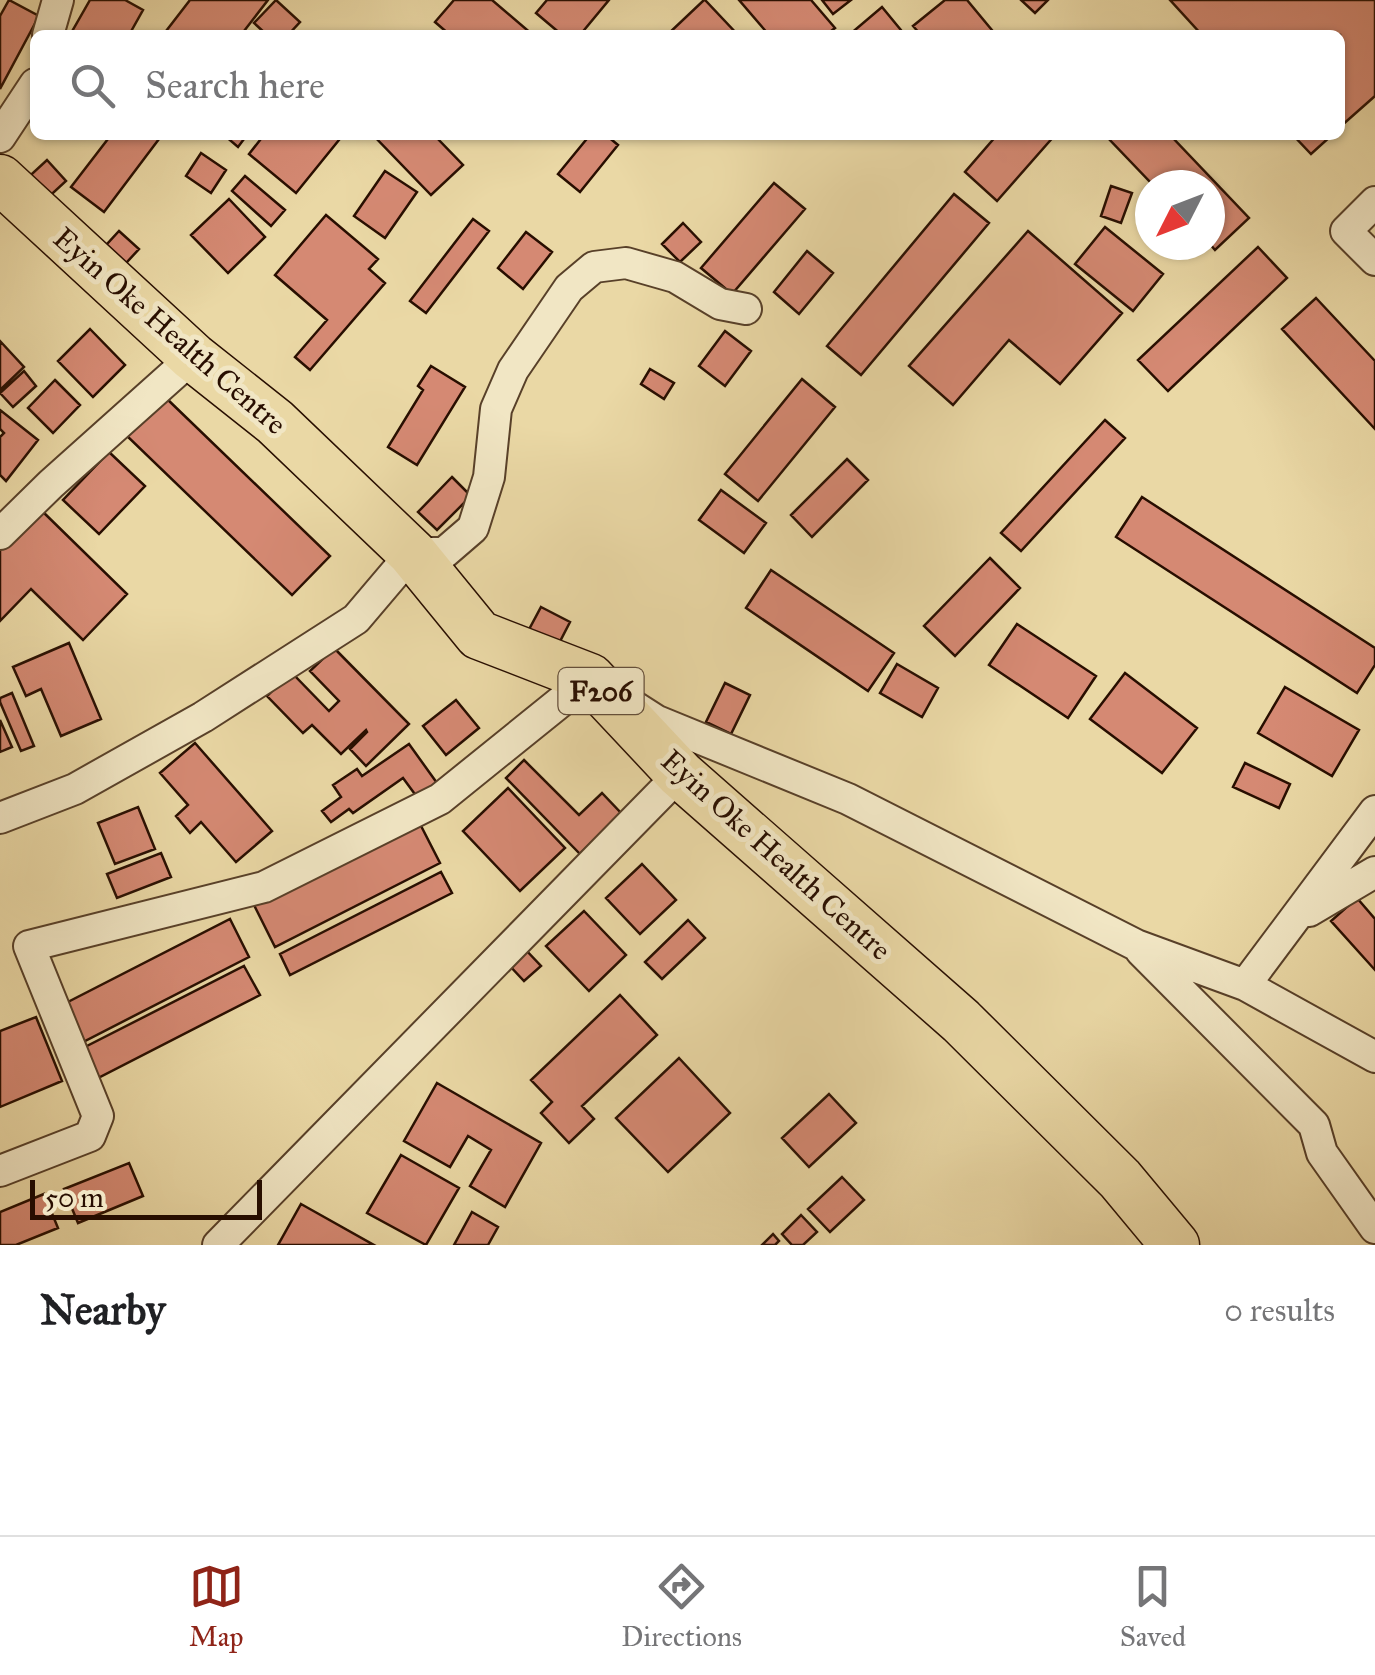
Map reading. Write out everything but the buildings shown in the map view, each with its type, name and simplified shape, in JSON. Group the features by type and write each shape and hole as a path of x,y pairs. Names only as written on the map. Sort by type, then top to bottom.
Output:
{"main road":[{"name":"Eyin Oke Health Centre","path":"0,178 193,357 275,422 412,553 479,634 590,678 680,774 961,1020 1120,1179 1175,1245"}],"street":[{"path":"49,30 58,0"},
{"path":"0,138 30,92"},
{"path":"1375,202 1346,231 1375,260"},
{"path":"0,818 76,789 204,717 356,619 412,553 444,553 473,528 489,477 496,409 512,370 569,288 594,267 626,264 659,272 675,277 720,304 746,309"},
{"path":"0,534 193,357"},
{"path":"0,1171 90,1136 98,1116 29,946 264,887 440,800 590,678 657,720 848,799 1136,945 1246,985 1375,1057"},
{"path":"218,1245 680,774"},
{"path":"1246,985 1375,811"},
{"path":"1296,919 1375,872"},
{"path":"1136,945 1314,1125 1322,1153 1375,1228"}]}
